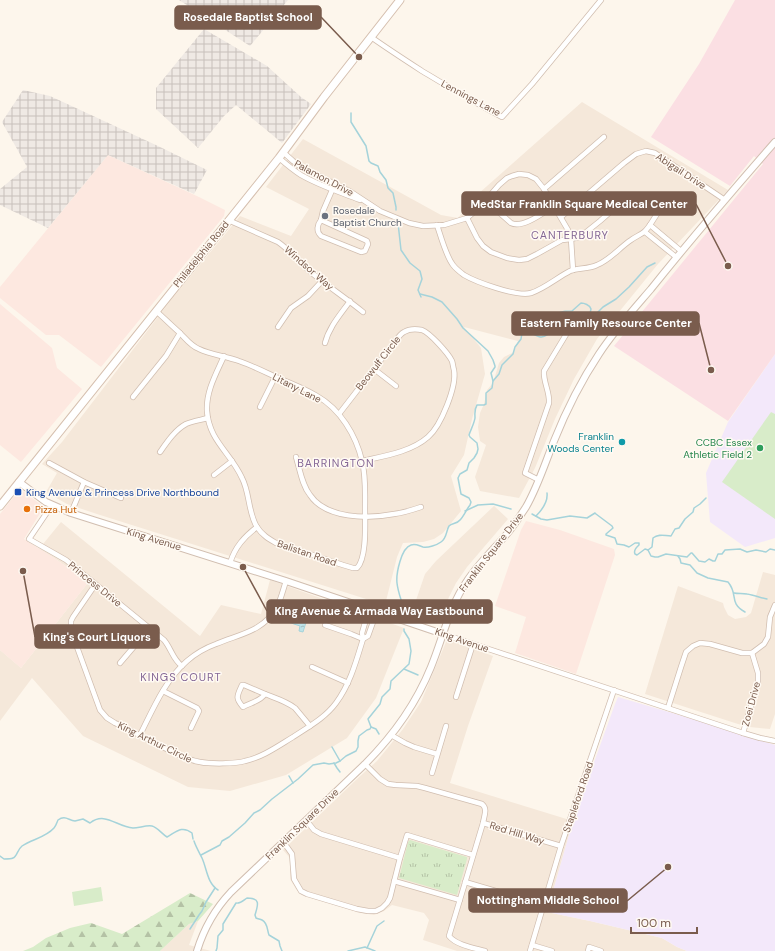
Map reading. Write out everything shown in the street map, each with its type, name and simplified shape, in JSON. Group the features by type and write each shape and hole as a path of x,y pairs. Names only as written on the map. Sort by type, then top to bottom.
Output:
{"main road":[{"name":"Philadelphia Road","path":"0,506 281,155 319,103 400,0"}],"street":[{"name":"Lennings Lane","path":"371,37 440,82 502,117 532,84 601,0"},
{"path":"544,189 604,137"},
{"name":"Franklin Square Drive","path":"197,951 210,920 222,902 365,764 391,735 419,693 433,662 452,609 467,580 513,526 526,507 539,480 574,396 596,359 616,331 676,257 775,142"},
{"name":"Abigail Drive","path":"561,217 624,163 636,154 646,151 655,154 725,200"},
{"name":"Palamon Drive","path":"281,155 301,167 351,192 380,211 409,223 423,226 444,225 467,218 507,178 519,174 528,175 536,179 544,189 568,230 571,239 573,270"},
{"name":"Palamon Drive","path":"281,155 290,168 302,175 332,189 367,202"},
{"path":"321,220 367,241 368,244 365,251 361,252 321,236 319,232 317,227 318,223 321,220 323,211 335,184"},
{"path":"467,218 477,238 483,246 491,252 514,260 527,259 559,241 580,237 626,198"},
{"path":"485,200 514,224 528,222 554,206"},
{"path":"437,225 452,264 463,274 469,278 497,288 521,294 531,293 573,270 583,269 602,263 631,240 645,232 667,204 675,204 692,213"},
{"name":"Windsor Way","path":"228,220 286,247 306,268 363,312"},
{"path":"650,225 681,251"},
{"path":"645,232 676,257"},
{"path":"278,327 291,308 308,296 322,281"},
{"path":"325,344 332,326 350,301"},
{"name":"Litany Lane","path":"156,311 198,349 240,361 304,389 318,396 339,414 354,439 362,461 365,485 364,551 360,565 357,568"},
{"path":"539,480 525,473 549,403 544,371 570,328"},
{"name":"Beowulf Circle","path":"339,414 404,332 416,329 423,330 445,351 452,361 454,378 443,415 434,431 427,438 415,445 396,453 362,461"},
{"path":"133,397 166,356 180,333"},
{"name":"Balistan Road","path":"224,356 208,394 208,418 210,428 215,438 240,473 245,484 252,516 257,527 267,538 276,543 343,565 357,568"},
{"path":"374,369 396,386"},
{"path":"260,407 275,376"},
{"path":"160,452 172,436 183,426 191,422 208,418"},
{"path":"296,457 309,495 314,501 337,513 365,517 381,516 396,514 421,507"},
{"path":"214,475 232,461"},
{"path":"49,463 84,482 121,498"},
{"name":"King Avenue","path":"19,482 40,499 72,513 286,581 760,738 775,741"},
{"path":"72,513 84,482"},
{"name":"Princess Drive","path":"52,505 29,539 66,560 168,644 176,661 182,666"},
{"path":"230,563 239,543 257,527"},
{"path":"140,735 170,679 182,666 195,654 220,642 253,630 264,623 276,608 286,581"},
{"name":"King Arthur Circle","path":"95,585 73,617 70,624 100,710 114,723 191,760 209,764 244,762 258,757 310,726 335,705 348,683 363,639 362,633 370,609"},
{"path":"668,708 686,652 693,646 700,643 710,644 742,653 752,653 764,644 768,638 770,617 775,605"},
{"name":"King Arthur Circle","path":"363,639 368,636 377,612"},
{"path":"324,625 363,639"},
{"path":"120,664 149,629"},
{"path":"456,697 473,644"},
{"name":"Zoei Drive","path":"743,732 758,682 758,673 752,653"},
{"path":"312,667 348,683"},
{"path":"265,694 260,699 243,707 237,699 242,686 244,685 292,705 310,726"},
{"name":"Stapleford Road","path":"530,951 562,846 614,690"},
{"path":"163,691 197,708 198,711 190,728"},
{"path":"432,773 446,726"},
{"path":"391,735 414,748 437,754"},
{"path":"365,764 380,779 388,784 416,786 482,804 486,811 483,822"},
{"path":"306,820 314,830 321,834 400,858"},
{"name":"Red Hill Way","path":"485,951 458,943 452,940 449,936 483,822 562,846"},
{"path":"282,843 292,854 294,878 301,891 368,912 376,911 382,908 390,898 400,858 408,835 473,855"},
{"path":"394,881 460,900"},
{"path":"465,882 544,905"},
{"path":"532,945 552,951"},
{"path":"588,951 590,947 601,951"}],"shaded area":[{"path":"179,0 288,0 250,46"},
{"path":"735,0 775,0 775,354 728,421 614,346 763,164 754,156 730,186 651,137 699,64"},
{"path":"204,29 267,66 301,97 311,104 282,143 236,105 224,116 198,148 156,109 156,88"},
{"path":"23,90 50,96 207,170 194,194 108,155 48,228 0,205 0,189 27,167 2,122"},
{"path":"582,102 728,190 658,264 597,339 574,379 555,419 535,468 519,498 480,491 475,477 486,445 480,441 478,427 480,413 484,404 487,390 493,383 499,363 504,357 514,352 518,341 464,327 481,348 485,374 472,419 464,455 451,476 461,511 443,533 434,539 423,542 403,543 397,557 385,605 67,504 46,492 57,473 42,464 62,442 171,300 240,216 291,236 309,209 266,187 303,139 441,215 458,218 478,194"},
{"path":"108,155 225,210 224,216 101,367 59,335 46,335 0,298 0,287"},
{"path":"0,304 52,348 57,368 82,389 21,462 0,445"},
{"path":"775,354 775,538 745,547 710,522 706,473 728,422"},
{"path":"20,489 44,507 24,539 77,574 87,584 21,668 0,650 0,514"},
{"path":"494,506 508,519 467,567 456,583 439,621 412,612 425,574 436,561"},
{"path":"526,521 560,530 614,549 615,555 576,674 515,653 526,617 495,606 521,530"},
{"path":"61,522 200,636 221,605 261,614 270,580 404,628 376,698 347,738 286,775 230,791 188,787 83,736 32,678 0,721 0,650 21,668 87,584 77,574 39,549"},
{"path":"763,572 775,575 775,714 770,729 738,724 645,694 678,586 723,603 728,615 735,619 746,617 751,613"},
{"path":"448,640 493,656 468,726 450,783 573,821 547,912 662,938 687,951 457,951 423,940 429,920 424,913 392,905 384,911 374,915 361,913 302,895 296,889 290,879 290,858 283,850 377,761 403,729 421,702"},
{"path":"618,697 775,745 775,951 687,951 662,938 547,912 573,821"},
{"path":"198,921 189,945 211,951 160,951 189,924"}],"green space":[{"name":"CCBC Essex Athletic Field 2","path":"771,412 775,414 775,519 722,482"},
{"path":"410,840 467,857 457,895 399,878 408,842"},
{"path":"101,887 103,901 74,906 72,892"},
{"path":"190,893 213,904 198,921 189,924 160,951 23,951 33,947 46,938 70,928 91,923 122,934"}],"water":[{"path":"291,614 307,619 303,632 299,631 300,626 288,622"}],"waterway":[{"path":"351,113 351,122 366,146 369,161 378,166 380,172 386,180 388,188 393,193 396,210"},
{"path":"398,223 401,250 410,263 420,271 422,279 418,290 421,297"},
{"path":"549,331 550,326 553,324 558,313 563,311 572,311 581,303 589,306 591,309 590,314 594,316 629,287 647,267 655,263"},
{"path":"404,610 397,583 398,568 404,551 407,547 413,544 427,547 441,542 449,526 459,521 470,505 471,502 469,498 461,494 458,478 460,474 467,470 469,463 477,453 477,443 469,435 475,420 475,410 477,405 486,404 486,393 492,388 493,381 491,373 495,367 488,351 463,328 442,302 432,297 420,294"},
{"path":"493,381 499,374 502,365 513,354 515,347 521,339 522,333 527,331 539,337 547,335"},
{"path":"536,516 547,499 547,493"},
{"path":"532,514 541,519 547,520 570,516 587,518 595,513 612,526 613,528 606,535 615,538 617,544 629,547 635,543 639,543 634,551 637,555 645,549 648,550 652,547 653,538 655,536 671,536 675,529 679,528 685,519 693,512 694,508 706,498"},
{"path":"465,511 478,505 493,504 511,509"},
{"path":"648,550 651,556 655,557 666,554 687,557 692,553 699,561 705,562 709,559 715,561 718,554 722,554 725,550 740,549 747,552 756,550 766,552 770,549 775,550"},
{"path":"678,556 681,563 690,565 697,573 708,578 728,582 733,591 735,602 745,612"},
{"path":"734,593 750,594 767,599"},
{"path":"379,734 376,729 371,727 368,719 380,704 382,697 390,689 391,681 409,664 411,651 409,639 404,629"},
{"path":"404,669 418,675"},
{"path":"201,855 220,845 222,841 229,837 254,813 260,810 313,765 336,763 356,751 359,736 371,727"},
{"path":"332,747 340,761"},
{"path":"334,763 340,772"},
{"path":"289,776 293,783"},
{"path":"0,856 4,859 11,859 16,855 22,846 47,834 55,827 58,820 63,818 75,821 83,819 90,823 95,820 106,819 133,828 152,826 167,837 182,829 192,833 193,839"},
{"path":"194,841 202,858 209,880 218,890"},
{"path":"190,929 215,888"},
{"path":"216,951 218,936 223,930 223,924 236,903 247,898 255,899 257,903 256,918 265,923 269,935 279,941 282,951"},
{"path":"367,948 377,926 384,921"},
{"path":"348,951 365,947 375,951"}],"place":[{"name":"Rosedale Baptist School","path":"359,57"},
{"name":"Rosedale Baptist Church","path":"325,216"},
{"name":"MedStar Franklin Square Medical Center","path":"728,266"},
{"name":"Eastern Family Resource Center","path":"711,370"},
{"name":"Franklin Woods Center","path":"622,442"},
{"name":"CCBC Essex Athletic Field 2","path":"760,448"},
{"name":"King Avenue & Princess Drive Northbound","path":"18,492"},
{"name":"Pizza Hut","path":"27,509"},
{"name":"King Avenue & Armada Way Eastbound","path":"243,567"},
{"name":"King's Court Liquors","path":"23,571"},
{"name":"Nottingham Middle School","path":"668,867"}],"district":[{"name":"CANTERBURY","path":"570,235"},
{"name":"BARRINGTON","path":"336,463"},
{"name":"KINGS COURT","path":"181,677"}]}
